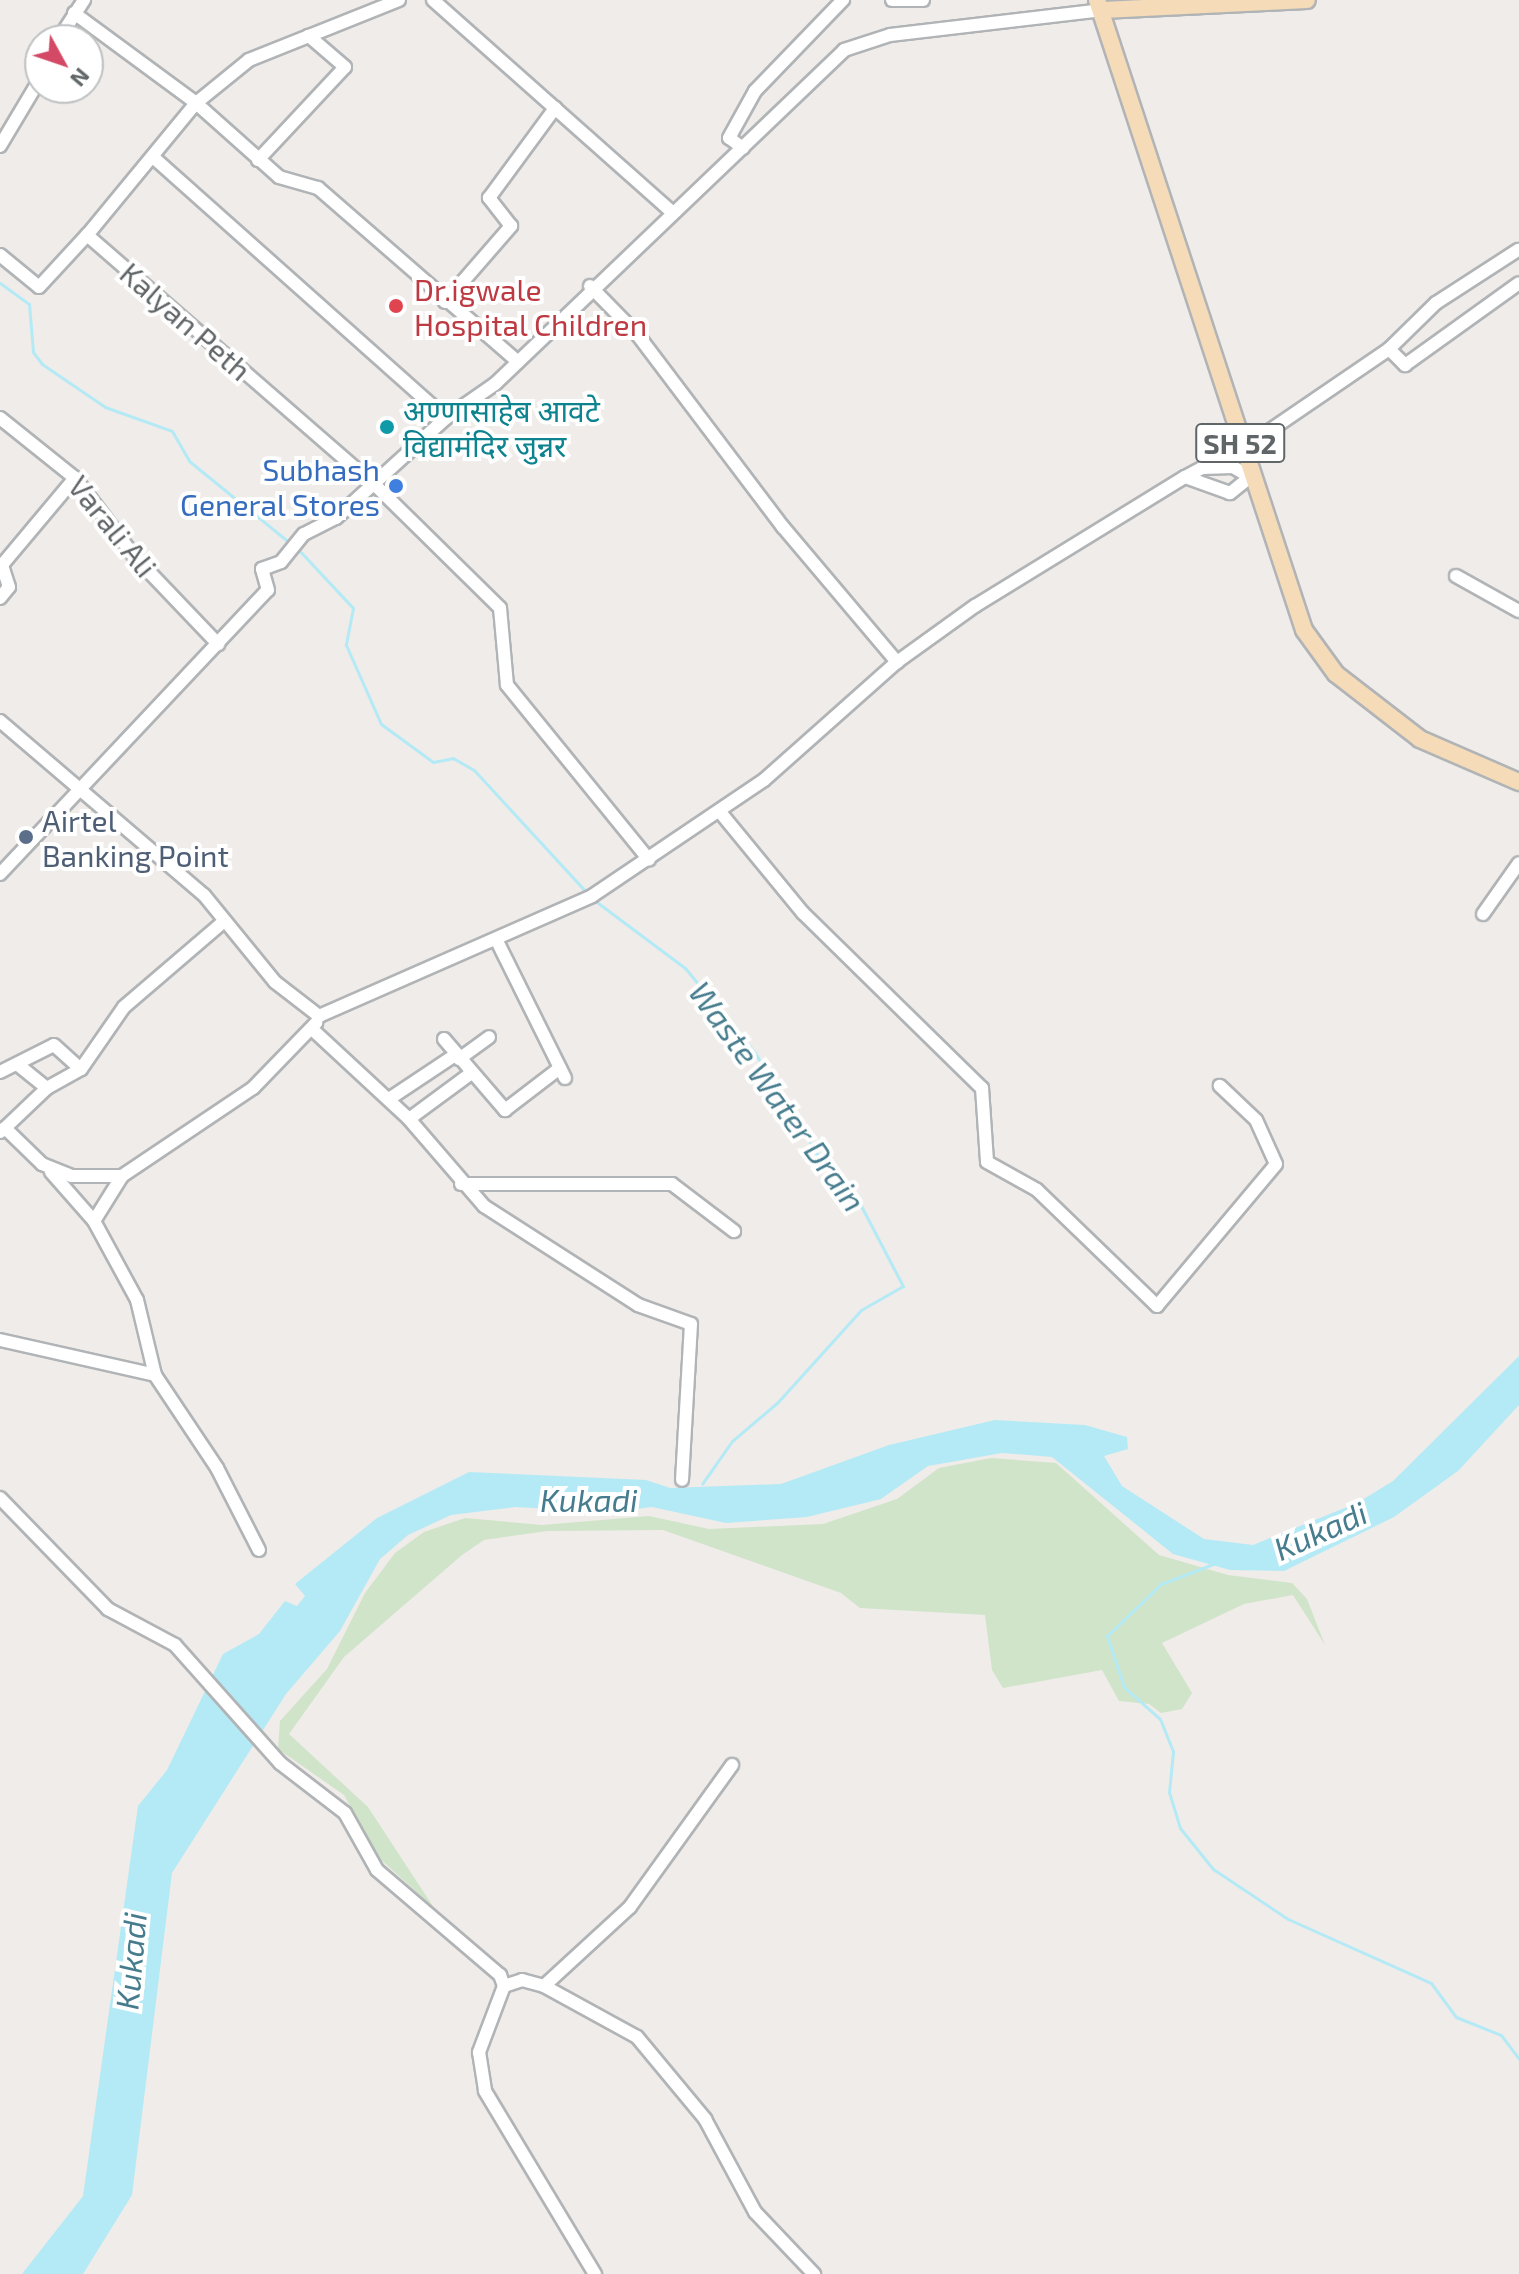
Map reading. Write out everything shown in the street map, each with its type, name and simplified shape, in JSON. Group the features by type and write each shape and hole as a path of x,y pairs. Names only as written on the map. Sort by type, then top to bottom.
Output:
{"main road":[{"path":"1100,5 1307,0"},
{"name":"SH 52","path":"1100,5 1250,477 1318,653 1357,693 1420,739 1519,782"}],"street":[{"path":"67,24 84,0"},
{"path":"0,255 39,287 87,235 196,103 249,60 399,0"},
{"path":"433,0 673,213"},
{"path":"892,0 923,0"},
{"path":"743,148 729,138 755,91 837,2"},
{"path":"0,874 268,590 262,569 281,562 304,534 376,486 446,418 518,362 590,286 855,43 1100,5"},
{"path":"74,13 196,103 279,177 318,188 445,302 518,362"},
{"path":"258,160 284,124 345,67 309,36"},
{"path":"0,146 25,104"},
{"path":"445,302 511,226 489,198 555,108"},
{"path":"153,157 446,418"},
{"name":"Kalyan Peth","path":"87,235 376,486 500,608 507,685 649,860"},
{"path":"1239,439 1269,431 1389,349 1436,303 1518,250"},
{"path":"1389,349 1405,365 1519,283"},
{"path":"590,286 637,334 783,527 897,662"},
{"name":"Varali Ali","path":"0,418 75,478 134,556 218,644"},
{"path":"94,1221 122,1176 253,1088 313,1030 319,1016 497,941 649,860 720,812 897,662 1185,477 1216,465 1250,477"},
{"path":"1185,477 1230,493 1250,477"},
{"path":"0,598 9,587 1,564 75,478"},
{"path":"1456,576 1519,611"},
{"path":"0,721 204,895 275,982 319,1016"},
{"path":"720,812 814,924 982,1088 987,1162 1037,1190 1157,1306 1276,1164 1256,1120 1220,1086"},
{"path":"1483,914 1519,863"},
{"path":"223,922 124,1007 81,1069 47,1088 3,1130 42,1164 94,1221 137,1300 155,1375 217,1468 259,1550"},
{"path":"444,1039 470,1074 510,1110 562,1073 497,941"},
{"path":"313,1030 409,1119 461,1184 523,1235 638,1305 691,1324 682,1480"},
{"path":"389,1099 489,1037"},
{"path":"0,1072 54,1045 81,1069"},
{"path":"17,1064 47,1088"},
{"path":"409,1119 470,1074"},
{"path":"42,1164 85,1178 122,1176"},
{"path":"461,1184 672,1184 734,1231"},
{"path":"0,1340 155,1375"},
{"path":"0,1498 108,1609 175,1645 189,1668 280,1763 345,1813 377,1870 504,1986"},
{"path":"544,1986 630,1907 732,1765"},
{"path":"504,1986 522,1980 544,1986 609,2017 656,2055 705,2119 755,2212 814,2274"},
{"path":"504,1986 479,2052 485,2091 595,2274"}],"green space":[{"path":"991,1458 1056,1463 1159,1555 1228,1575 1292,1583 1307,1599 1325,1645 1293,1595 1244,1604 1162,1643 1192,1693 1182,1709 1161,1713 1149,1704 1119,1701 1102,1670 1003,1688 992,1670 985,1615 860,1608 841,1593 663,1530 547,1531 484,1540 462,1555 344,1657 289,1734 368,1807 434,1908 378,1857 344,1795 278,1749 280,1721 327,1669 365,1593 395,1553 424,1532 465,1518 542,1525 649,1516 709,1529 823,1524 897,1499 939,1468"}],"water":[{"name":"Kukadi","path":"1519,1356 1519,1405 1458,1471 1394,1517 1284,1571 1230,1570 1173,1554 1052,1457 1002,1453 928,1466 881,1499 807,1517 726,1523 652,1507 614,1512 515,1507 451,1515 408,1535 380,1559 340,1631 286,1694 172,1873 132,2195 83,2274 22,2274 83,2196 138,1806 167,1770 223,1654 259,1634 285,1601 297,1606 305,1596 295,1584 377,1518 469,1472 646,1480 670,1488 781,1484 889,1445 995,1420 1085,1425 1127,1437 1128,1449 1104,1456 1122,1486 1204,1539 1253,1545 1357,1503 1393,1481"}],"waterway":[{"name":"Waste Water Drain","path":"0,283 29,304 33,352 42,364 105,407 172,431 189,461 290,543"},
{"name":"Waste Water Drain","path":"296,547 353,608 346,645 381,724 433,762 453,758 474,770 589,895"},
{"name":"Waste Water Drain","path":"594,900 685,968 755,1053 817,1154 859,1202 903,1286 861,1310 778,1402 732,1441 702,1484"},
{"path":"1213,1564 1161,1584 1107,1636 1124,1687 1160,1719 1173,1752 1169,1792 1180,1828 1213,1869 1288,1919 1431,1983 1456,2017 1501,2035 1519,2059"}],"place":[{"name":"Dr.igwale Hospital Children","path":"396,306"},
{"name":"अण्णासाहेब आवटे विद्यामंदिर जुन्नर","path":"387,427"},
{"name":"Subhash General Stores","path":"396,486"},
{"name":"Airtel Banking Point","path":"26,837"}]}
